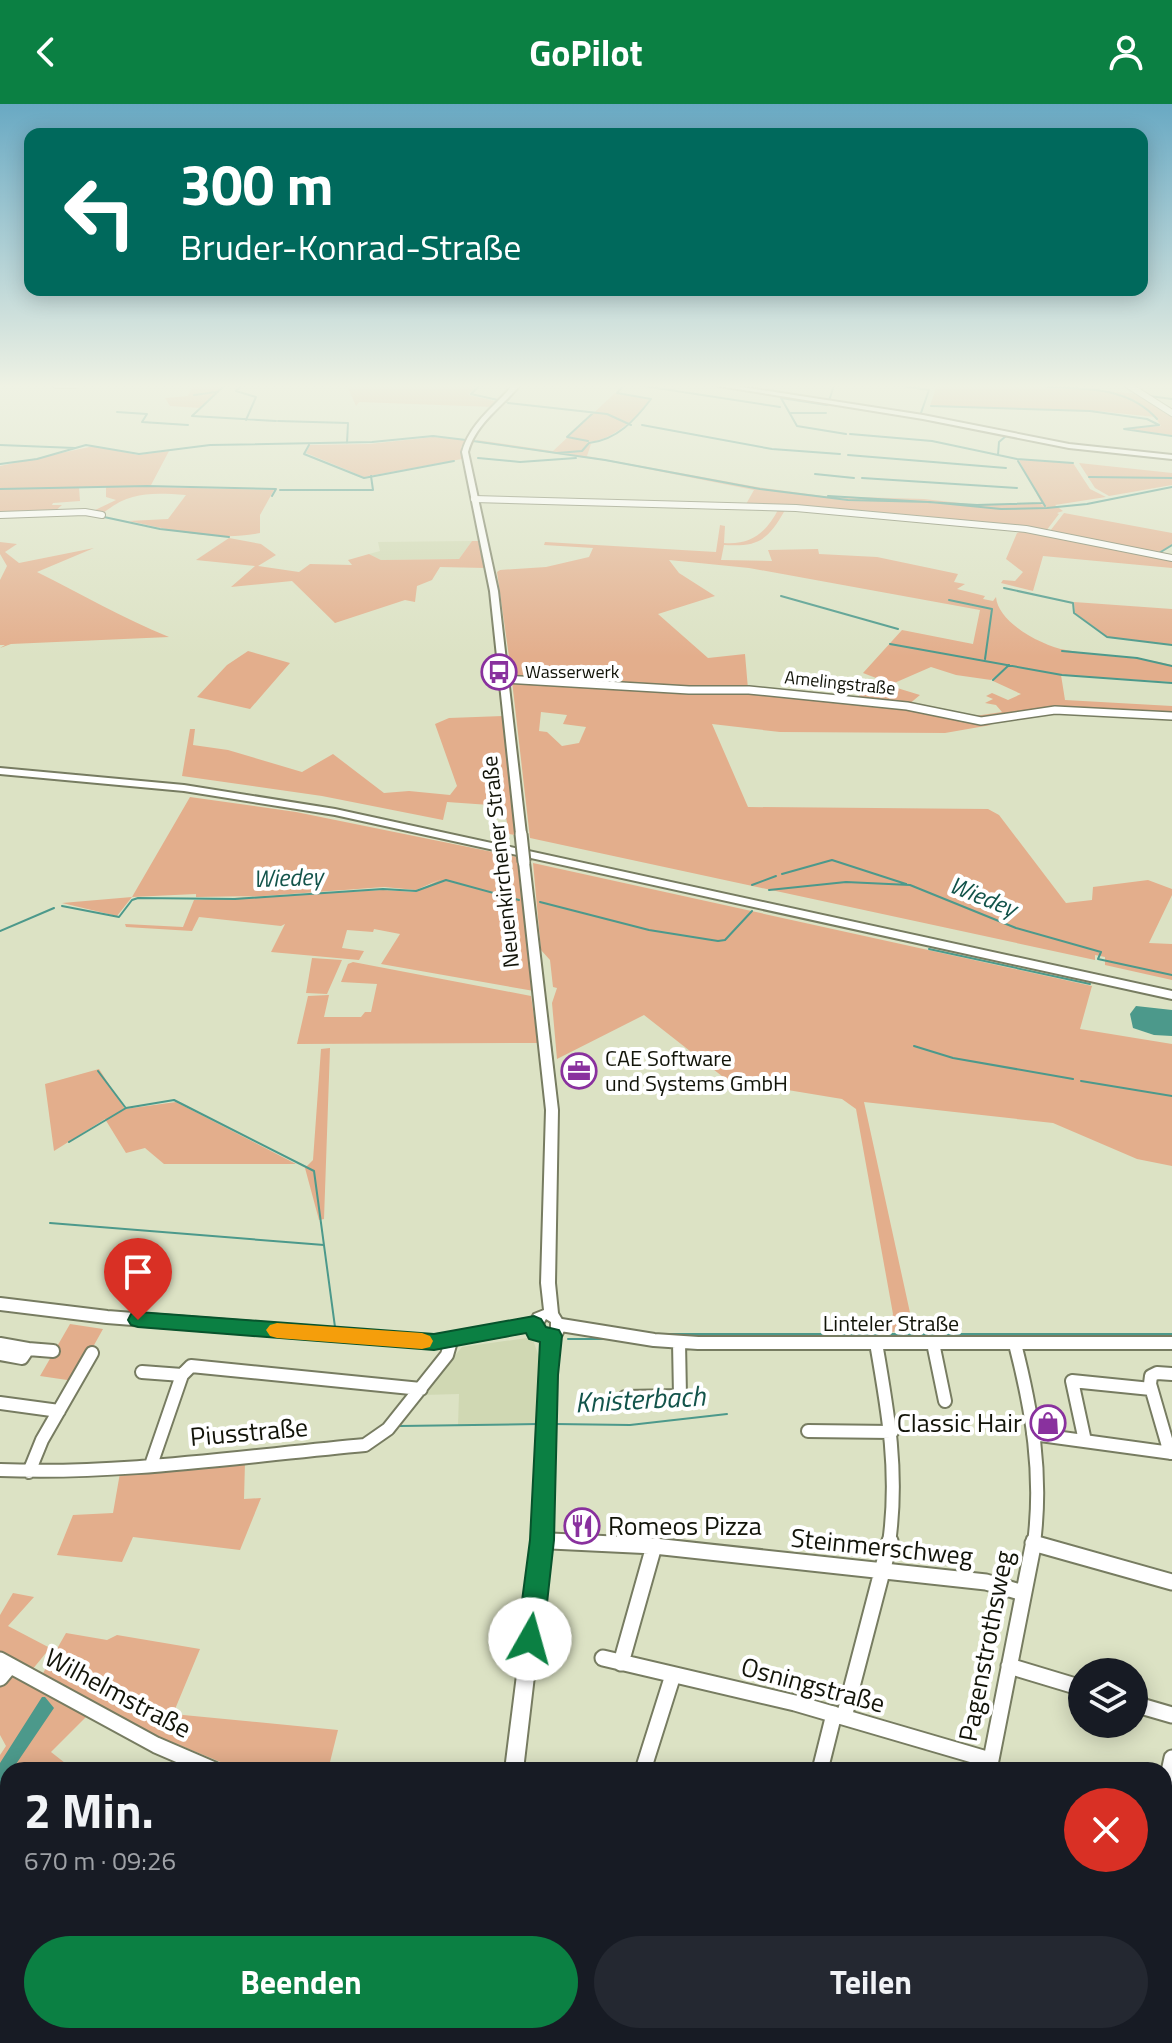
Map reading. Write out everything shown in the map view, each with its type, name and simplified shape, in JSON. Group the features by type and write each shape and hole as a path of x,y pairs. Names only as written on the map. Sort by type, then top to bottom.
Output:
{"highway":[{"path":"0,768 166,780 360,810 1172,986"},
{"path":"0,768 184,788 335,812 1172,995"}],"main road":[{"name":"Neuenkirchener Straße","path":"469,475 494,591 552,1110 542,1540 515,1762"}],"street":[{"path":"474,499 546,498 796,508 1026,529 1172,558"},
{"path":"0,515 85,512 102,515"},
{"name":"Amelingstraße","path":"503,679 689,690 749,690 907,706 981,721 1055,710 1172,716"},
{"name":"Linteler Straße","path":"0,1304 107,1317 419,1341 451,1341 547,1327 679,1342 1172,1343"},
{"name":"Piusstraße","path":"0,1470 29,1472 151,1465 365,1445 388,1429 447,1355 451,1341"},
{"path":"625,1397 680,1396 679,1342"},
{"path":"823,1762 886,1563 897,1493 897,1463 876,1343"},
{"path":"933,1343 945,1401"},
{"name":"Pagenstrothsweg","path":"990,1762 1033,1543 1038,1487 1033,1434 1015,1344"},
{"path":"0,1345 53,1351"},
{"path":"0,1354 22,1358 28,1349"},
{"path":"29,1472 92,1353"},
{"path":"151,1465 182,1375 196,1365 421,1389"},
{"path":"142,1372 182,1375"},
{"path":"1033,1434 1171,1453 1151,1389 1151,1376 1157,1373 1172,1374"},
{"path":"1085,1441 1072,1381 1151,1389"},
{"path":"0,1403 59,1411"},
{"path":"808,1431 892,1432"},
{"name":"Steinmerschweg","path":"542,1540 654,1546 986,1582 1023,1593"},
{"path":"1033,1543 1172,1582"},
{"path":"621,1663 654,1546"},
{"name":"Osningstraße","path":"603,1658 839,1715 980,1762"},
{"path":"1009,1666 1068,1684"},
{"name":"Wilhelmstraße","path":"3,1668 195,1762"},
{"path":"646,1762 673,1675"},
{"path":"1148,1708 1172,1715"}],"shaded area":[{"path":"0,475 156,475 150,487 274,490 260,515 260,533 244,535 211,536 129,521 168,519 186,495 141,495 122,501 102,514 91,512 116,500 106,497 106,487 79,487 80,501 53,503 62,505 54,512 0,514"},
{"path":"680,475 823,496 924,499 977,505 1040,503 1043,506 1027,475 1081,475 1090,489 1106,497 1055,505 1063,511 1057,513 1046,531 745,506 754,490"},
{"path":"1087,475 1172,475 1172,485 1109,496 1095,488"},
{"path":"779,508 1011,530 785,510 761,540 746,545 724,545 721,560 772,561 768,550 818,549 819,554 877,557 958,574 954,582 965,584 957,589 985,596 983,599 993,601 996,597 999,607 1013,624 1046,644 1079,652 1172,665 1172,682 1061,675 1065,700 1172,706 1172,715 1063,709 974,719 975,716 1002,712 996,705 985,703 993,699 986,696 992,693 1008,700 1021,694 993,681 1010,665 991,680 956,675 931,667 892,684 863,673 902,630 973,644 980,610 749,568 669,560 679,573 715,596 658,614 708,658 745,654 748,689 689,689 512,678 497,572 500,570 546,567 589,557 593,548 544,545 545,542 716,552 720,525 725,526 724,543 743,542 763,531"},
{"path":"1064,513 1172,533 1172,544 1158,553 1050,531"},
{"path":"1022,531 1172,559 1172,568 1043,556 1033,591 1001,583 1003,580 1015,581 1023,572 1006,559 1017,533"},
{"path":"229,538 261,544 276,555 258,566 299,572 310,564 352,565 348,560 369,554 381,560 459,559 472,541 478,541 486,568 440,567 432,580 417,586 415,602 405,600 335,623 292,581 231,587 255,566 196,560"},
{"path":"472,541 459,559 381,560 369,554 380,551 378,542"},
{"path":"0,542 17,544 5,552 19,563 94,548 37,572 169,637 11,644 0,648 5,645 0,645 0,580 7,566 0,554"},
{"path":"1074,602 1172,609 1172,645 1108,637 1075,613"},
{"path":"248,651 290,663 250,709 197,697 227,665"},
{"path":"512,681 734,690 910,708 991,725 945,733 780,732 712,724 748,807 988,809 999,815 1066,903 1092,900 1093,887 1148,880 1172,889 1149,943 1172,944 1172,980 1105,965 1105,957 1095,955 1095,960 530,838","holes":["541,712 567,715 563,724 586,727 579,743 562,746 547,732 539,731"]},
{"path":"884,684 920,695 908,705 857,700 861,692"},
{"path":"503,716 515,835 509,834 504,806 447,802 443,820 322,796 182,776 190,729 195,729 193,745 228,750 302,772 333,754 384,793 409,791 450,795 457,786 435,724 449,718"},
{"path":"190,797 296,812 517,857 534,991 381,964 400,934 374,929 373,932 347,930 342,948 364,951 359,960 271,952 285,924 199,917 192,931 126,927 125,924 183,927 194,900 383,890 415,892 441,879 416,890 384,887 264,896 196,897 196,894 132,897"},
{"path":"533,863 1092,986 1080,1029 1172,1044 1172,1166 1137,1159 1053,1123 864,1102 914,1331 887,1332 893,1314 856,1109 842,1099 727,1080 644,1015 557,1059 552,1003 557,988 553,987 550,960 541,950"},
{"path":"132,897 117,916 62,903"},
{"path":"312,958 342,960 327,994 306,993"},
{"path":"353,962 531,996 538,1043 297,1044 308,996 329,995 324,1017 361,1017 365,1012 371,1012 377,984 341,982 348,964"},
{"path":"330,1048 324,1219 319,1220 305,1168 313,1160 321,1049"},
{"path":"99,1069 125,1109 176,1102 296,1164 164,1164 145,1148 126,1153 105,1119 54,1151 45,1084"},
{"path":"70,1324 103,1329 74,1381 40,1376"},
{"path":"527,1338 533,1340 539,1357 537,1424 458,1426 459,1394 422,1395 462,1347"},
{"path":"245,1462 244,1499 261,1498 240,1550 133,1537 122,1562 57,1555 73,1515 113,1513 120,1473"},
{"path":"13,1593 34,1597 8,1626 50,1648 32,1670 0,1652 0,1615"},
{"path":"66,1633 107,1640 117,1635 200,1649 173,1714 338,1730 330,1762 220,1762 162,1738 42,1675"},
{"path":"10,1676 88,1715 51,1752 64,1762 0,1762 0,1755 6,1746 0,1735 0,1686"}],"water":[{"path":"1136,1006 1172,1010 1172,1036 1154,1035 1133,1028 1130,1014"},
{"path":"42,1697 45,1697 54,1708 17,1762 1,1762"}],"waterway":[{"path":"358,475 371,477"},
{"path":"371,477 377,475"},
{"path":"688,475 760,489 848,500 926,502"},
{"path":"829,475 854,478"},
{"path":"1027,475 1045,506"},
{"path":"280,490 373,490 371,477"},
{"path":"1089,477 1172,478"},
{"path":"862,478 1017,488"},
{"path":"0,489 147,486 276,489 272,496"},
{"path":"934,502 1001,509 1047,508 1087,504 1172,487"},
{"path":"828,496 926,502"},
{"path":"926,502 934,502"},
{"path":"926,502 934,502"},
{"path":"934,502 1042,503"},
{"path":"104,517 160,529 229,537"},
{"path":"1159,553 1172,545"},
{"path":"1004,588 1073,603 1074,613 1107,637 1172,645"},
{"path":"781,596 898,629"},
{"path":"949,600 992,609 985,659"},
{"path":"890,644 1009,665"},
{"path":"1062,651 1137,658 1172,666"},
{"path":"993,680 1009,665"},
{"path":"1009,665 1062,675 1172,683"},
{"path":"782,874 832,860 906,884"},
{"path":"752,885 776,876"},
{"name":"Wiedey","path":"62,906 119,917 132,900 138,898 235,899 383,889 416,891 446,880 519,900"},
{"name":"Wiedey","path":"769,890 846,882 910,885 1016,928 1101,952 1098,959 1172,975"},
{"name":"Wiedey","path":"540,902 649,930 718,941 725,940 752,911"},
{"name":"Wiedey","path":"0,931 54,908"},
{"path":"929,949 1090,984"},
{"path":"551,1045 558,1111 555,1288"},
{"path":"914,1046 953,1058 1073,1079"},
{"path":"98,1071 125,1107"},
{"path":"1081,1081 1172,1096"},
{"path":"69,1142 126,1108 174,1100 314,1171 324,1245"},
{"path":"50,1223 324,1245"},
{"path":"324,1245 335,1327"},
{"path":"665,1334 878,1334"},
{"path":"890,1334 1172,1334"},
{"path":"568,1339 605,1339"},
{"path":"616,1340 639,1344"},
{"name":"Knisterbach","path":"555,1424 630,1425 727,1414"},
{"name":"Knisterbach","path":"400,1426 538,1424"}],"slow traffic":[{"path":"277,1330 422,1341"}],"place":[{"name":"Wasserwerk","path":"499,672"},
{"name":"CAE Software und Systems GmbH","path":"579,1071"},
{"name":"Classic Hair","path":"1048,1423"},
{"name":"Romeos Pizza","path":"582,1526"}],"route":[{"path":"138,1320 434,1342 534,1324 537,1333 551,1336 542,1540 530,1639"}]}
